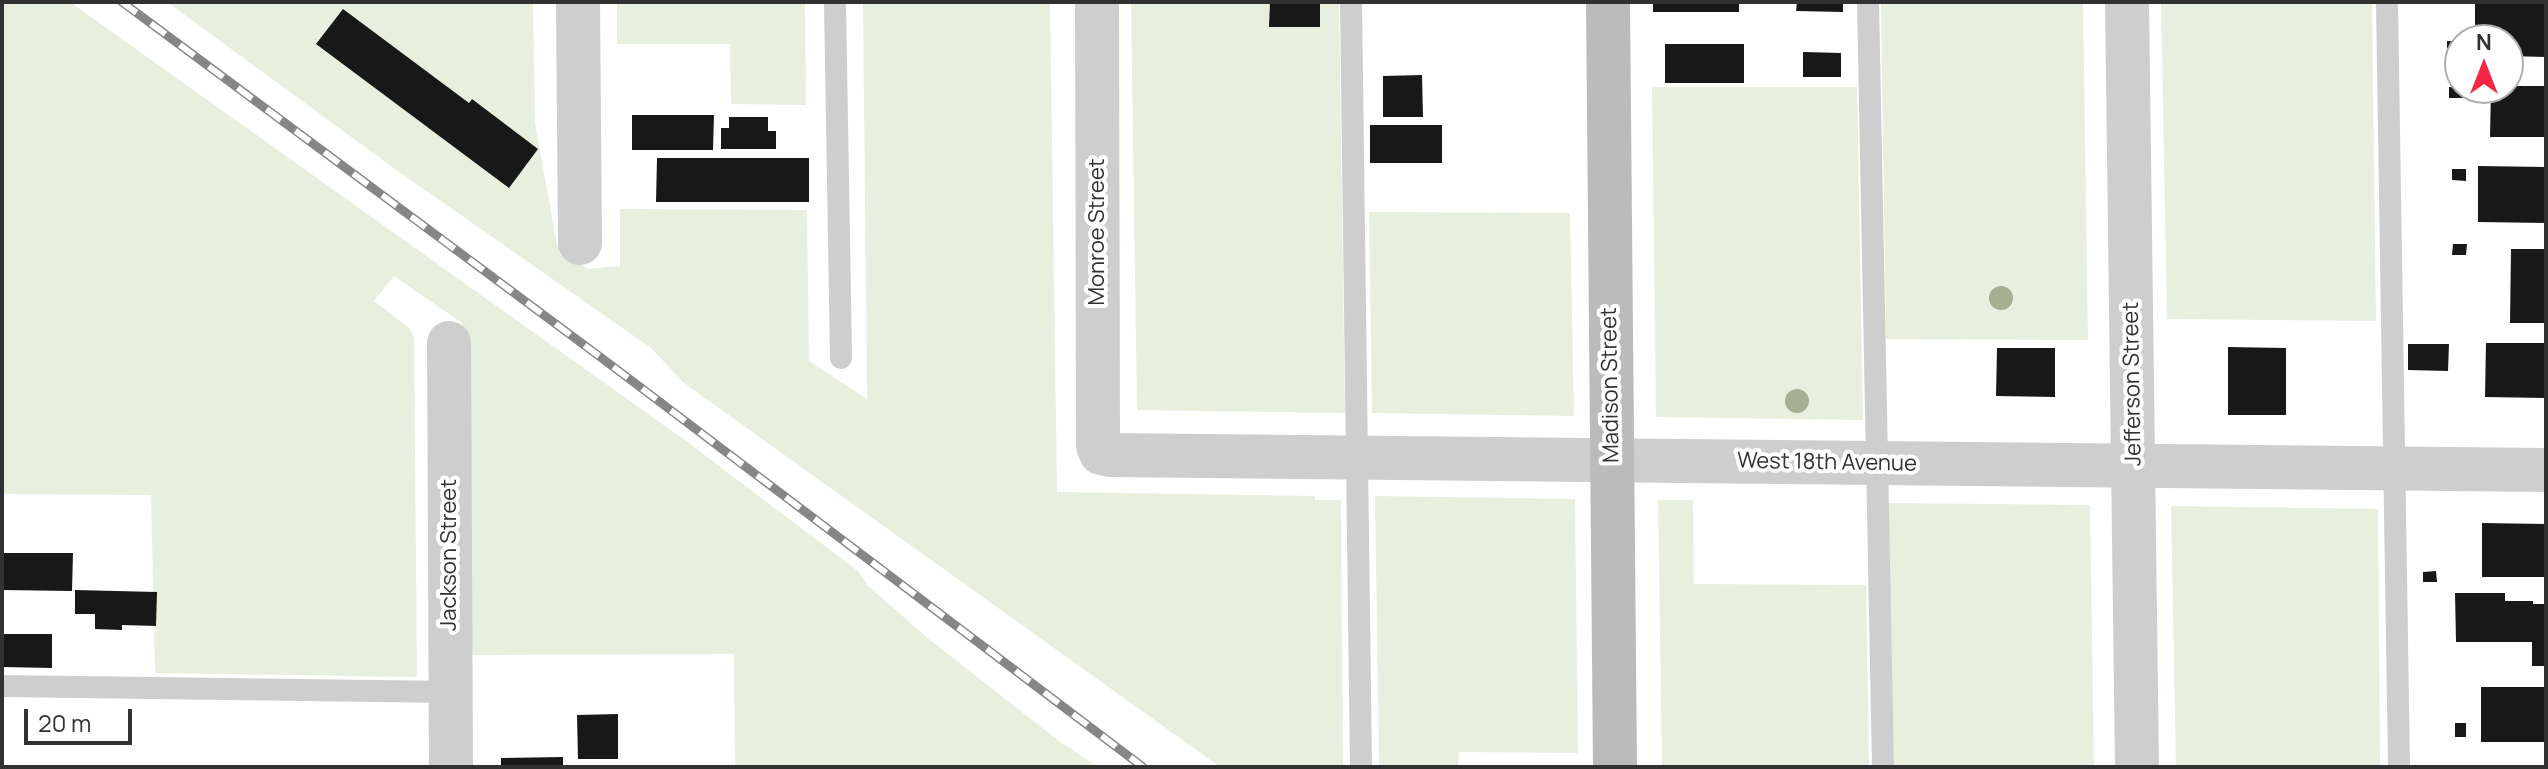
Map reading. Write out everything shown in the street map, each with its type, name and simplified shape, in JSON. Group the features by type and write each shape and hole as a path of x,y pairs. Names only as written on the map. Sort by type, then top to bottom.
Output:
{"street":[{"path":"578,2 580,243"},
{"name":"Monroe Street","path":"1097,2 1098,446 1101,453 1109,455"},
{"name":"Madison Street","path":"1608,2 1615,767"},
{"name":"Jefferson Street","path":"2127,2 2137,767"},
{"name":"Jackson Street","path":"449,343 451,767"},
{"name":"West 18th Avenue","path":"1109,455 2546,470"}],"lane":[{"path":"835,2 841,358"},
{"path":"1351,2 1361,767"},
{"path":"1868,2 1883,767"},
{"path":"2387,2 2399,767"},
{"path":"2,686 451,692"}],"green space":[{"path":"2,2 70,2 686,441 858,571 868,586 930,640 1059,741 1098,767 735,767 734,654 465,655 462,323 394,276 374,301 409,328 414,336 417,677 155,673 151,495 2,494"},
{"path":"167,2 533,2 535,123 557,245 588,269 620,266 620,209 807,210 809,361 867,399 863,2 1050,2 1057,492 1315,496 1315,500 1341,500 1343,767 1220,767 684,383 651,348 395,169"},
{"path":"617,2 805,2 806,105 731,104 730,44 617,44"},
{"path":"1131,2 1339,2 1345,413 1137,410"},
{"path":"1881,2 2083,2 2088,340 1886,339"},
{"path":"2161,2 2372,2 2376,321 2167,319"},
{"path":"1652,87 1857,87 1863,420 1656,417"},
{"path":"1369,212 1570,213 1574,416 1372,413"},
{"path":"1375,496 1575,499 1578,753 1459,752 1458,767 1379,767"},
{"path":"1658,500 1693,500 1694,584 1866,585 1869,767 1662,767"},
{"path":"1888,503 2090,505 2094,767 1894,767"},
{"path":"2171,506 2378,509 2380,767 2176,767"}],"building":[{"path":"1270,2 1320,2 1320,27 1269,27"},
{"path":"1653,2 1739,2 1739,12 1653,12"},
{"path":"1797,2 1843,2 1843,12 1796,11"},
{"path":"2475,2 2546,2 2546,57 2524,56 2524,24 2475,24"},
{"path":"343,9 469,103 472,99 538,149 509,188 316,44"},
{"path":"1665,44 1744,44 1744,83 1665,83"},
{"path":"1803,52 1841,53 1841,77 1803,77"},
{"path":"1422,75 1423,117 1383,117 1383,76"},
{"path":"2524,86 2546,86 2546,137 2490,137 2491,104 2524,104"},
{"path":"632,115 714,115 713,150 632,150"},
{"path":"729,117 768,117 768,131 776,131 776,149 721,149 721,128 729,128"},
{"path":"1370,125 1442,125 1442,163 1370,163"},
{"path":"657,158 809,158 809,202 656,202"},
{"path":"2478,166 2546,167 2546,223 2478,222"},
{"path":"2452,169 2466,169 2466,181 2452,180"},
{"path":"2453,244 2467,244 2466,255 2452,255"},
{"path":"2511,249 2546,249 2546,323 2510,323"},
{"path":"2486,343 2546,343 2546,398 2485,397"},
{"path":"2408,344 2449,344 2448,371 2408,370"},
{"path":"2228,347 2286,348 2286,415 2228,415"},
{"path":"1997,348 2055,348 2055,397 1996,396"},
{"path":"2482,523 2546,524 2546,577 2482,577"},
{"path":"2,553 73,553 72,591 2,590"},
{"path":"2436,571 2437,582 2423,582 2423,572"},
{"path":"75,590 157,592 156,626 122,625 122,630 95,629 95,614 75,614"},
{"path":"2455,593 2505,593 2505,601 2546,604 2546,666 2532,666 2532,642 2456,642"},
{"path":"2,634 52,634 52,668 2,667"},
{"path":"2481,687 2546,687 2546,742 2481,742"},
{"path":"618,714 618,759 578,759 577,715"},
{"path":"2455,723 2466,723 2466,737 2455,737"},
{"path":"563,757 563,767 501,767 501,758"}],"railway":[{"path":"122,2 603,359 1143,767"}]}
